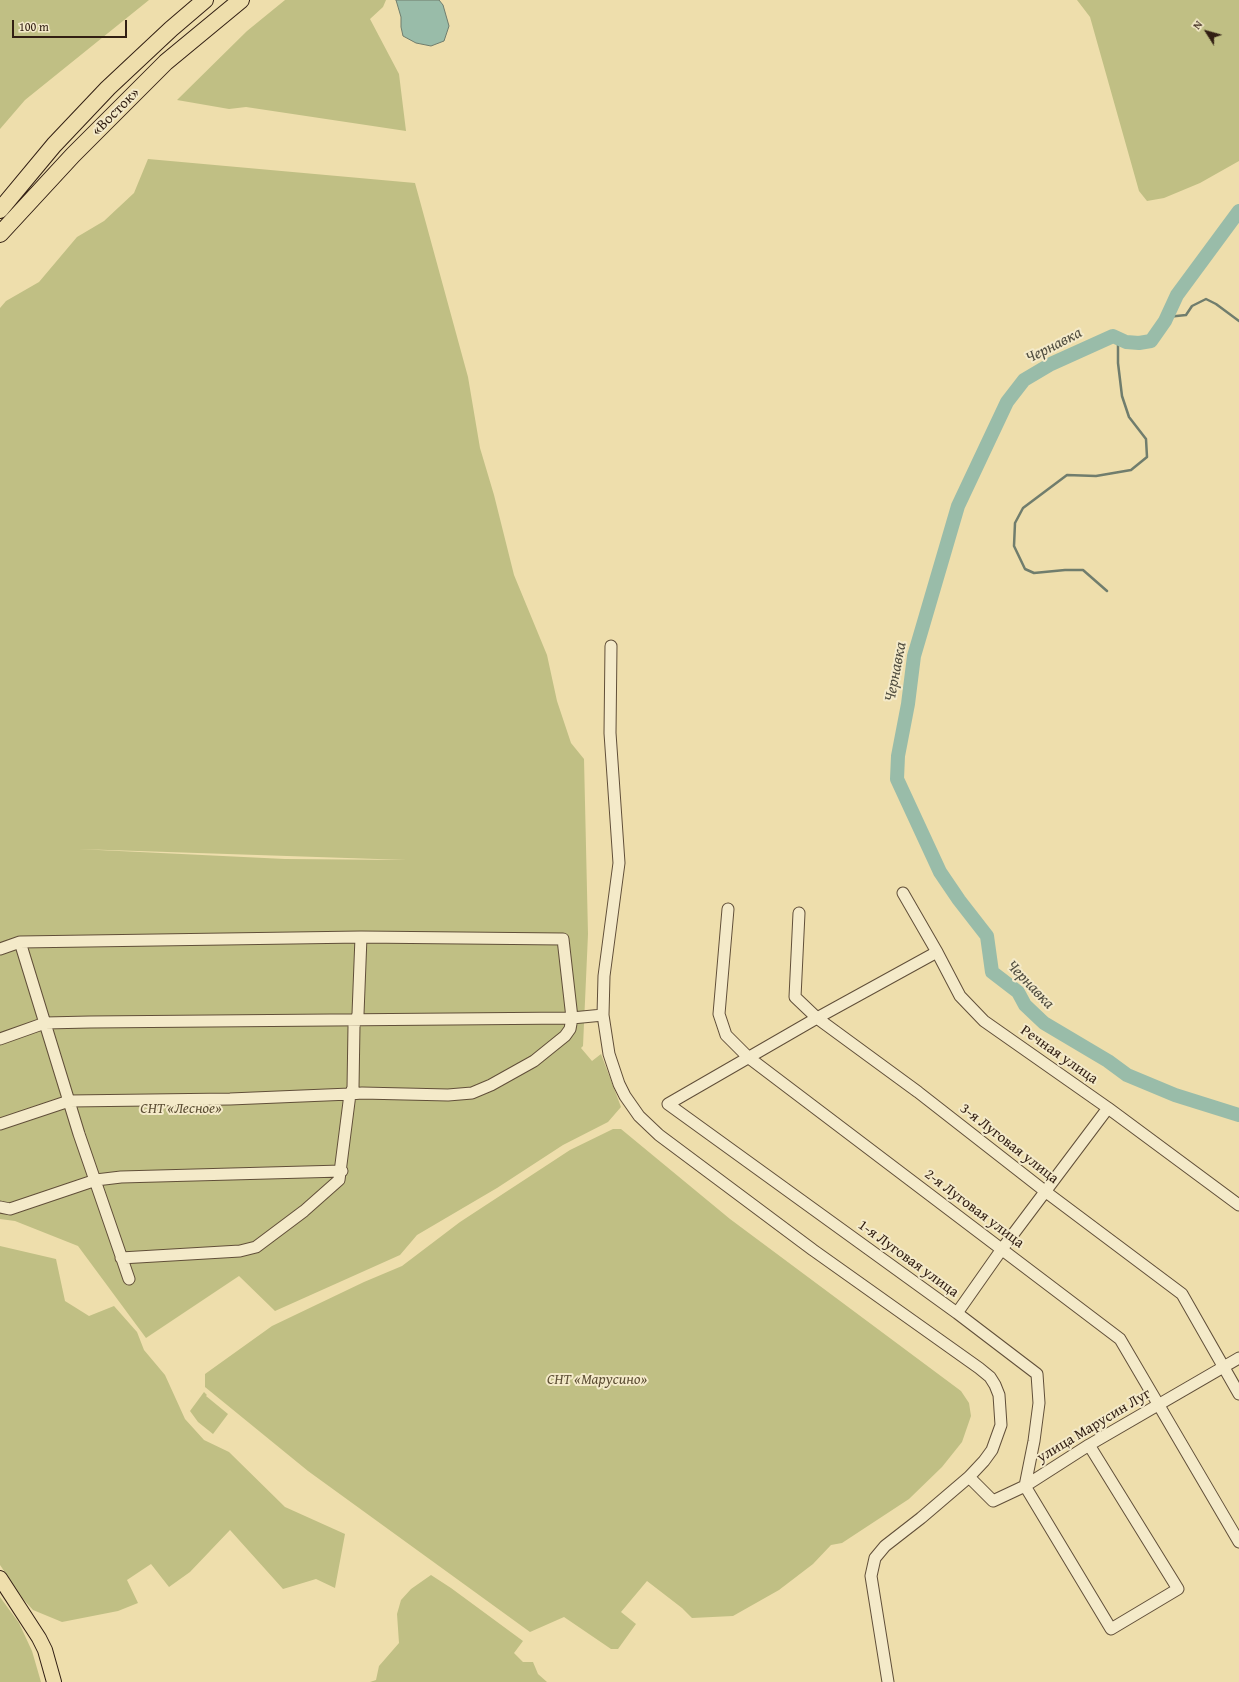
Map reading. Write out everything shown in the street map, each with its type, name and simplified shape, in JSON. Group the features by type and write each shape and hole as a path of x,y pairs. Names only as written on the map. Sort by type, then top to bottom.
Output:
{"highway":[{"name":"«Восток»","path":"0,210 54,145 108,88 171,29 205,0"},
{"name":"«Восток»","path":"0,234 73,155 166,62 241,0"}],"main road":[{"path":"0,1578 39,1638 45,1650 54,1682"}],"street":[{"path":"611,646 610,733 619,863 604,976 602,1015 609,1054 619,1084 632,1107 659,1135 813,1250 990,1377 996,1385 999,1395 1001,1425 992,1450 984,1461 969,1477 921,1518 885,1546 875,1558 872,1576 888,1682"},
{"name":"Речная улица","path":"902,894 937,952 960,996 984,1021 1108,1108 1239,1205"},
{"name":"2-я Луговая улица","path":"728,909 719,1014 726,1035 748,1057 1120,1339 1239,1542"},
{"name":"3-я Луговая улица","path":"799,913 795,997 817,1018 918,1092 1046,1192 1182,1294 1239,1394"},
{"path":"121,1258 240,1251 256,1248 304,1211 340,1180 350,1094 353,1088 354,1026 355,1019 358,1014 361,937"},
{"path":"0,949 20,942 361,937 562,939 572,1018 570,1029 565,1036 534,1061 492,1085 472,1092 448,1095 350,1094 222,1099 69,1101 0,1124"},
{"path":"20,942 69,1101 129,1279"},
{"path":"748,1057 937,952"},
{"path":"0,1039 46,1023 572,1018 602,1015"},
{"name":"1-я Луговая улица","path":"748,1057 668,1104 957,1313 1037,1374 1039,1403 1034,1441 1025,1486"},
{"path":"957,1313 1108,1108"},
{"path":"0,1207 10,1209 96,1180 121,1177 342,1171"},
{"name":"улица Марусин Луг","path":"969,1477 993,1501 1025,1486 1089,1445 1239,1358"},
{"path":"1025,1486 1110,1629 1178,1589 1089,1445"}],"green space":[{"path":"0,0 149,0 25,100 0,129"},
{"path":"285,0 386,0 383,7 370,19 399,74 406,131 246,107 229,109 177,100 247,31"},
{"path":"1077,0 1239,0 1239,161 1200,183 1164,198 1147,201 1139,191 1090,17"},
{"name":"СНТ «Лесное»","path":"148,159 415,183 468,377 480,448 494,495 514,575 547,655 557,701 571,743 584,759 588,934 583,1046 581,1048 592,1061 601,1054 621,1107 608,1122 563,1145 497,1188 417,1235 400,1255 275,1311 239,1276 146,1338 78,1246 15,1221 0,1219 0,308 6,301 39,282 77,237 104,221 134,193","holes":["78,849 407,860 285,859"]},
{"name":"СНТ «Марусино»","path":"613,1129 621,1129 730,1219 961,1391 969,1403 971,1416 962,1442 942,1467 909,1499 842,1543 831,1545 813,1564 779,1590 733,1616 692,1618 682,1608 647,1581 621,1612 636,1624 618,1649 611,1649 564,1617 530,1632 308,1471 205,1387 205,1374 272,1326 364,1282 402,1266 460,1222 570,1150"},
{"path":"0,1246 56,1259 65,1301 89,1316 114,1306 137,1332 144,1350 165,1375 185,1419 204,1440 229,1452 285,1507 345,1534 335,1588 316,1579 283,1589 230,1530 190,1572 169,1587 151,1564 127,1580 138,1603 118,1611 62,1622 33,1610 23,1599 0,1565"},
{"path":"204,1392 207,1395 206,1396 228,1414 213,1434 198,1422 190,1411"},
{"path":"431,1575 523,1641 514,1653 523,1662 533,1662 538,1674 547,1682 370,1682 376,1680 379,1666 399,1643 397,1614 401,1600 411,1589"},
{"path":"0,1597 19,1623 32,1651 41,1682 0,1682"}],"shaded area":[{"path":"396,0 439,0 443,5 449,26 444,41 431,46 416,43 403,36 401,17"}],"waterway":[{"name":"Чернавка","path":"1239,211 1177,295 1165,321 1151,341 1139,343 1126,342 1113,336 1051,364 1024,380 1007,402 958,506 914,656 908,704 898,756 897,779 940,872 959,900 987,936 992,972 1018,992 1025,1005 1044,1023 1108,1061 1127,1075 1175,1095 1239,1115"},
{"path":"1167,317 1186,315 1192,306 1206,299 1216,304 1239,321"},
{"path":"1107,591 1083,570 1034,573 1025,569 1014,546 1015,523 1023,508 1067,475 1096,476 1131,470 1147,457 1146,439 1129,417 1122,396 1118,363 1118,338"}]}
